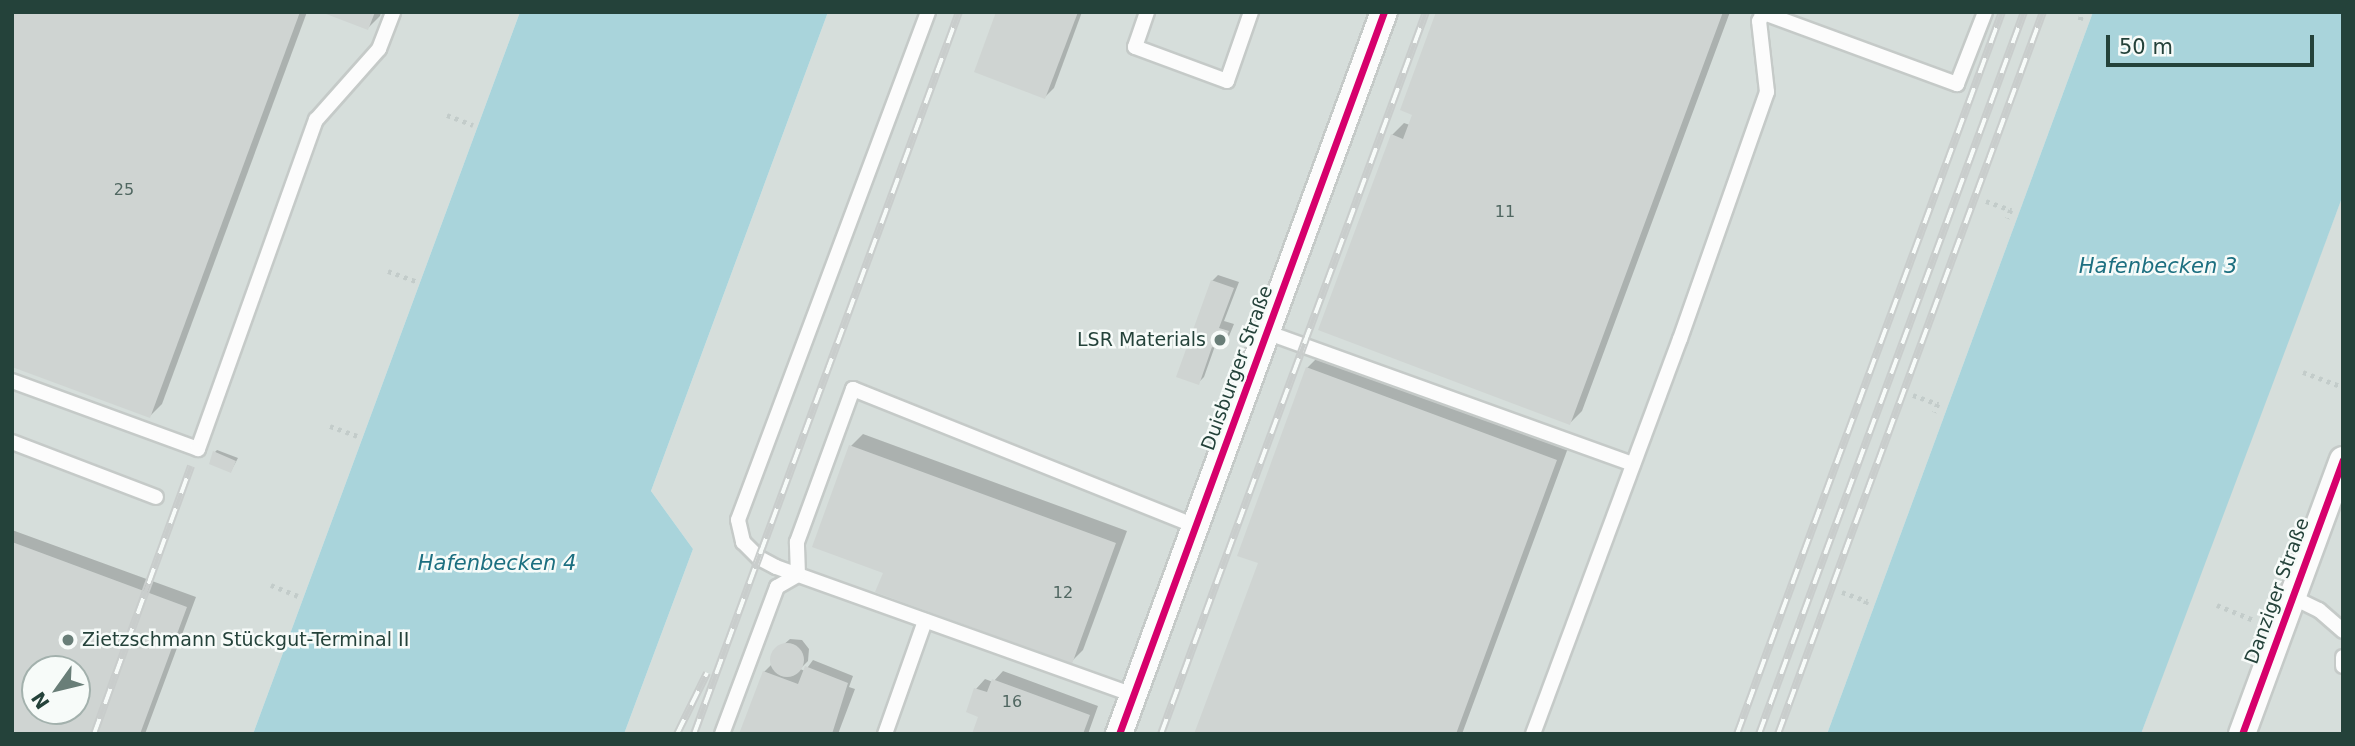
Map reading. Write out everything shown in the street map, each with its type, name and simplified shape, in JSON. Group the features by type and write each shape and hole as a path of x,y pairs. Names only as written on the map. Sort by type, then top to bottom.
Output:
{"street":[{"name":"Duisburger Straße","path":"1119,734 1384,12"},
{"name":"Danziger Straße","path":"2242,734 2343,460"}],"lane":[{"path":"12,381 198,449 316,120 379,49 393,12"},
{"path":"928,12 738,520 743,542 759,558 798,575 1133,695"},
{"path":"1147,12 1135,47 1227,81 1251,12"},
{"path":"1534,734 1767,92 1759,22 1762,13 1957,84 1985,12"},
{"path":"1266,332 1633,464"},
{"path":"798,575 797,542 853,389 1195,526"},
{"path":"12,442 156,497"},
{"path":"722,734 778,587 798,575"},
{"path":"2292,597 2319,610 2343,631"},
{"path":"885,734 925,621"},
{"path":"2343,657 2343,666"}],"path":[{"path":"2080,20 2082,12"},
{"path":"447,115 473,125"},
{"path":"1986,201 2011,210 2008,218"},
{"path":"388,271 415,281"},
{"path":"2303,372 2343,387"},
{"path":"1913,395 1938,404 1935,412"},
{"path":"330,426 357,436"},
{"path":"271,586 298,596"},
{"path":"1842,592 1867,601 1864,608"},
{"path":"2217,605 2257,621"}],"shaded area":[{"path":"12,12 520,12 253,734 12,734"},
{"path":"828,12 2093,12 1827,734 624,734 693,549 651,491"},
{"path":"2343,195 2343,734 2141,734 2194,589"}],"water":[{"name":"Hafenbecken 4","path":"520,12 828,12 651,491 693,549 624,734 253,734"},
{"name":"Hafenbecken 3","path":"2093,12 2343,12 2343,195 2141,734 1827,734"}],"building":[{"path":"12,12 300,12 150,418 12,367"},
{"path":"321,12 375,12 368,30"},
{"path":"996,12 1078,12 1045,99 974,72"},
{"path":"1436,12 1723,12 1570,425 1318,330 1391,134 1403,139 1412,115 1400,110"},
{"path":"1211,280 1234,288 1219,328 1229,331 1221,350 1212,347 1199,385 1176,377"},
{"path":"1306,367 1557,460 1456,734 1194,734 1258,563 1237,556"},
{"path":"849,445 1116,543 1072,664 875,592 883,573 812,547"},
{"path":"213,451 236,461 231,473 209,464"},
{"path":"12,542 187,607 140,734 12,734"},
{"path":"787,643 799,648 804,660 799,672 787,677 775,672 770,660 775,648"},
{"path":"805,666 848,683 832,734 739,734 763,671 798,684"},
{"path":"992,679 1090,715 1083,734 972,734 978,717 966,712 974,688 987,692"}],"railway":[{"path":"694,734 959,12"},
{"path":"1161,734 1426,12"},
{"path":"1737,734 2002,12"},
{"path":"1759,734 2024,12"},
{"path":"1778,734 2043,12"},
{"path":"94,734 191,466"},
{"path":"677,734 707,673"}],"cycle path":[{"path":"1119,734 1384,12"},
{"path":"2242,734 2343,460"}],"place":[{"name":"LSR Materials","path":"1220,340"},
{"name":"Zietzschmann Stückgut-Terminal II","path":"68,640"}]}
